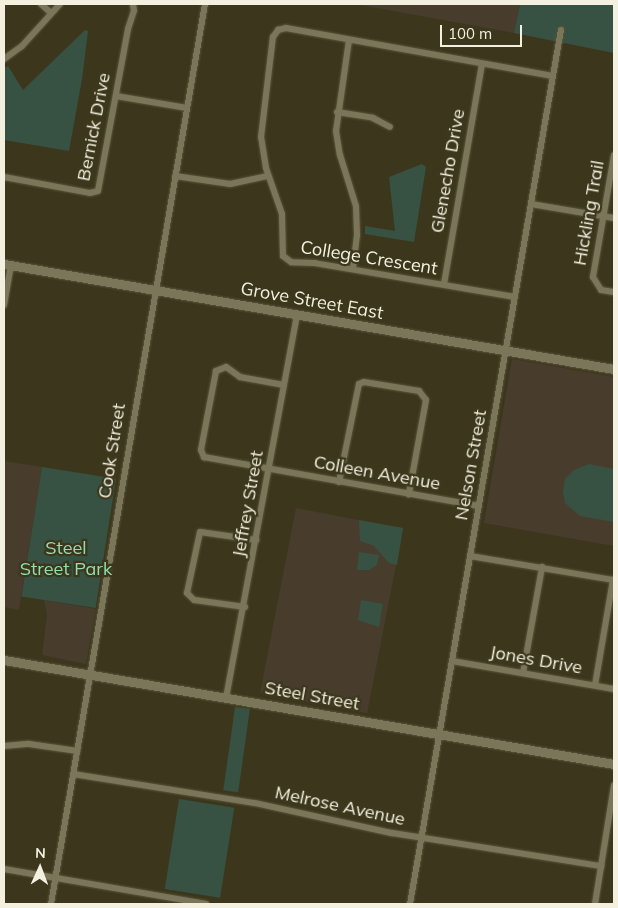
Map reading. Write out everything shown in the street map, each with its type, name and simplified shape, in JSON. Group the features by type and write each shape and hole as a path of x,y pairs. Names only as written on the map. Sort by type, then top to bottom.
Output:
{"street":[{"path":"41,4 50,12"},
{"path":"4,59 22,46 50,12 60,4"},
{"name":"Bernick Drive","path":"4,177 90,193 98,191 128,30 134,11 133,4"},
{"name":"Cook Street","path":"51,904 205,4"},
{"name":"College Crescent","path":"515,297 353,269 291,262 283,256 282,214 268,176 261,127 275,33 286,28 553,76"},
{"name":"Nelson Street","path":"410,904 562,30"},
{"path":"349,40 337,112 340,155 357,216 353,269"},
{"name":"Glenecho Drive","path":"444,284 482,64"},
{"path":"116,96 187,108"},
{"path":"337,112 373,118 390,127"},
{"name":"Hickling Trail","path":"614,154 593,282 601,290 614,292"},
{"path":"175,176 230,184 268,176"},
{"path":"531,204 614,218"},
{"path":"4,306 7,264"},
{"name":"Grove Street East","path":"7,264 614,369"},
{"name":"Jeffrey Street","path":"226,698 245,607 296,314"},
{"name":"Colleen Avenue","path":"284,385 240,377 226,367 220,368 214,375 202,454 208,459 479,506"},
{"path":"339,482 359,384 364,382 419,391 426,400 409,494"},
{"path":"245,607 194,600 187,593 200,532 256,540"},
{"path":"470,556 614,580 595,685"},
{"path":"523,673 542,568"},
{"name":"Steel Street","path":"4,660 614,764"},
{"name":"Jones Drive","path":"452,661 614,689"},
{"path":"4,746 29,744 77,751"},
{"name":"Melrose Avenue","path":"73,774 255,803 421,838 601,866"},
{"path":"595,904 614,786"},
{"path":"4,870 206,904"}],"shaded area":[{"path":"355,4 520,4 514,33"},
{"path":"512,359 614,377 614,546 484,523"},
{"path":"4,461 42,467 19,610 4,607"},
{"path":"296,508 403,529 367,713 260,693"},
{"path":"44,600 96,609 86,664 42,655 47,615"}],"green space":[{"path":"520,4 614,4 614,53 514,33"},
{"path":"85,30 88,31 82,79 69,151 4,140 4,68 8,66 23,90"},
{"path":"422,164 426,167 414,242 365,234 365,226 395,231 389,177"},
{"path":"589,464 614,469 614,522 580,516 565,503 563,492 565,479 574,470"},
{"name":"Steel Street Park","path":"42,467 116,479 96,608 22,596"},
{"path":"359,520 403,528 397,565 389,563 374,546 360,541"},
{"path":"359,552 379,555 377,565 369,570 357,570"},
{"path":"361,600 383,604 379,627 358,620"},
{"path":"235,707 250,709 238,792 223,790"},
{"path":"179,799 234,808 220,898 165,889"}]}
